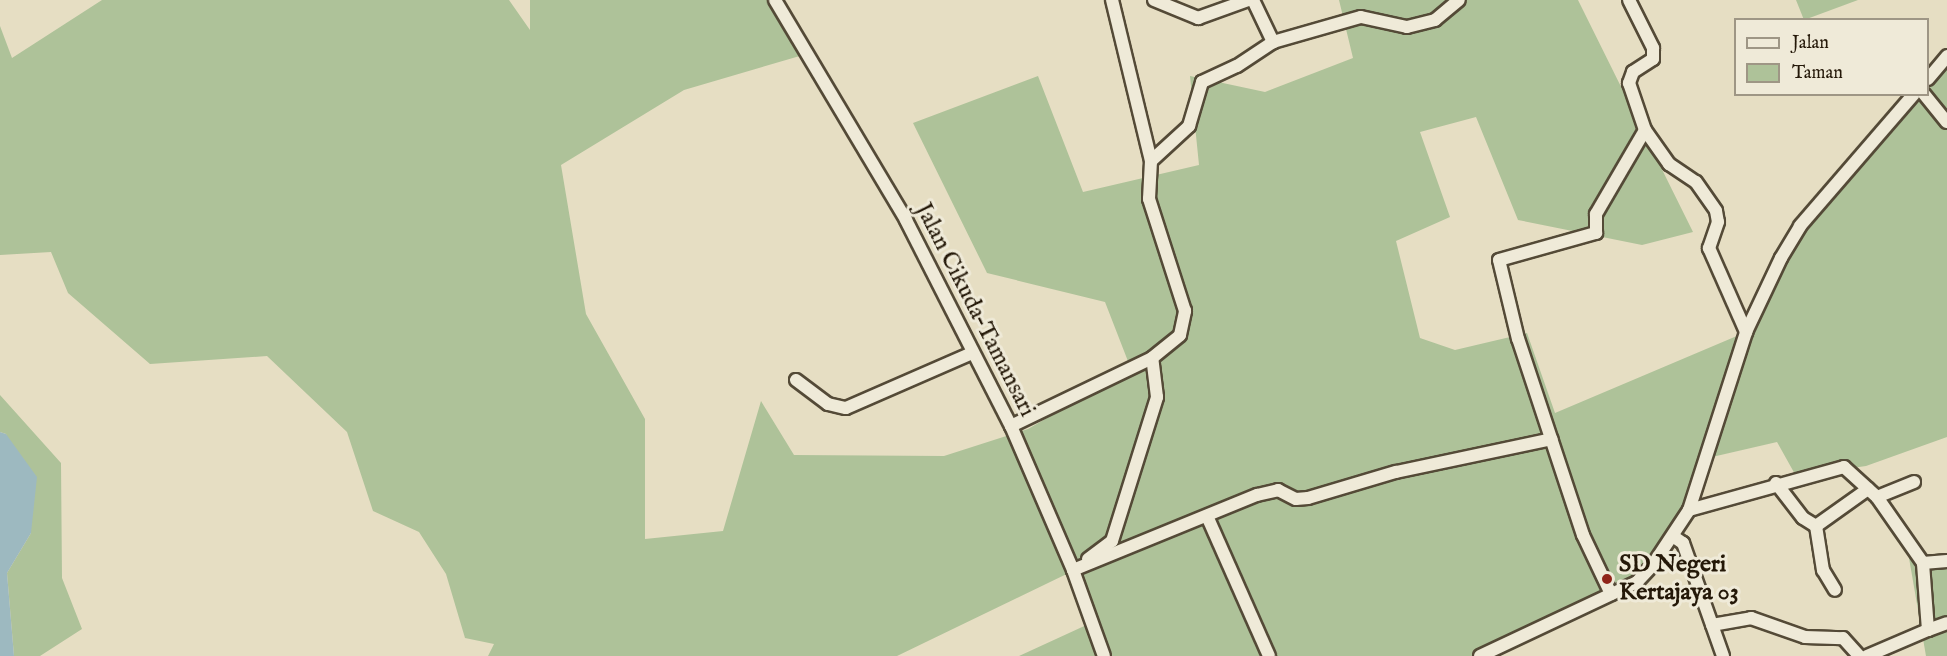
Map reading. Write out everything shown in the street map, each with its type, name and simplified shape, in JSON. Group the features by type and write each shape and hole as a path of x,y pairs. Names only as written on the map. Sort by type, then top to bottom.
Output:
{"street":[{"name":"Jalan Cikuda–Tamansari","path":"775,0 906,220 1011,426 1073,570 1104,656"},
{"path":"1011,426 1152,357 1180,335 1185,311 1149,199 1151,161 1112,0"},
{"path":"1154,0 1198,18 1248,0"},
{"path":"1253,0 1273,42"},
{"path":"1151,161 1189,126 1202,82 1237,66 1273,42 1361,17 1407,27 1436,20 1459,0"},
{"path":"1629,0 1653,48 1653,59 1633,72 1629,83 1645,130 1669,164 1696,182 1716,211 1718,222 1709,248 1746,332"},
{"path":"1929,78 1947,57"},
{"path":"1480,656 1637,582 1674,537 1689,510 1746,332 1800,226 1912,96"},
{"path":"1926,96 1947,122"},
{"path":"1611,594 1583,535 1518,339 1499,260 1596,233 1596,214 1645,130"},
{"path":"796,380 828,405 846,408 972,353"},
{"path":"1073,570 1112,541 1157,397 1152,357"},
{"path":"1073,570 1278,490 1296,499 1308,498 1396,472 1552,439"},
{"path":"1689,510 1776,483 1844,467 1873,493 1923,563 1928,630"},
{"path":"1815,526 1873,493 1914,482"},
{"path":"1776,483 1803,519 1815,526 1823,570 1835,590"},
{"path":"1207,516 1269,656"},
{"path":"1674,537 1683,543 1723,656"},
{"path":"1923,563 1947,561"},
{"path":"1712,625 1751,618 1805,637 1843,638 1859,656"},
{"path":"1867,656 1947,623"}],"green space":[{"path":"102,0 509,0 530,30 530,0 775,0 810,53 684,90 561,165 586,314 645,419 645,539 723,531 761,401 794,455 944,456 1028,429 1131,369 1105,302 987,273 913,123 1038,76 1083,192 1199,165 1190,76 1265,92 1353,58 1339,0 1578,0 1693,232 1642,245 1518,220 1476,117 1420,132 1450,217 1396,241 1420,338 1455,350 1527,333 1555,413 1751,330 1804,220 1910,96 1929,96 1929,75 1947,56 1947,437 1866,466 1796,476 1777,442 1712,457 1693,518 1638,584 1482,656 1019,656 1093,622 1077,569 897,656 488,656 494,644 465,638 446,574 419,532 373,511 347,432 267,356 150,364 68,293 51,252 0,255 0,26 12,58"},
{"path":"1796,0 1858,0 1809,18 1803,18"},
{"path":"0,395 61,463 62,578 82,629 40,656 14,656 7,573 31,533 6,434 0,432"},
{"path":"1947,556 1947,656 1926,656 1909,558"}],"water":[{"path":"0,432 6,434 37,477 31,533 7,573 14,656 0,656"}],"place":[{"name":"SD Negeri Kertajaya 03","path":"1607,579"}]}
